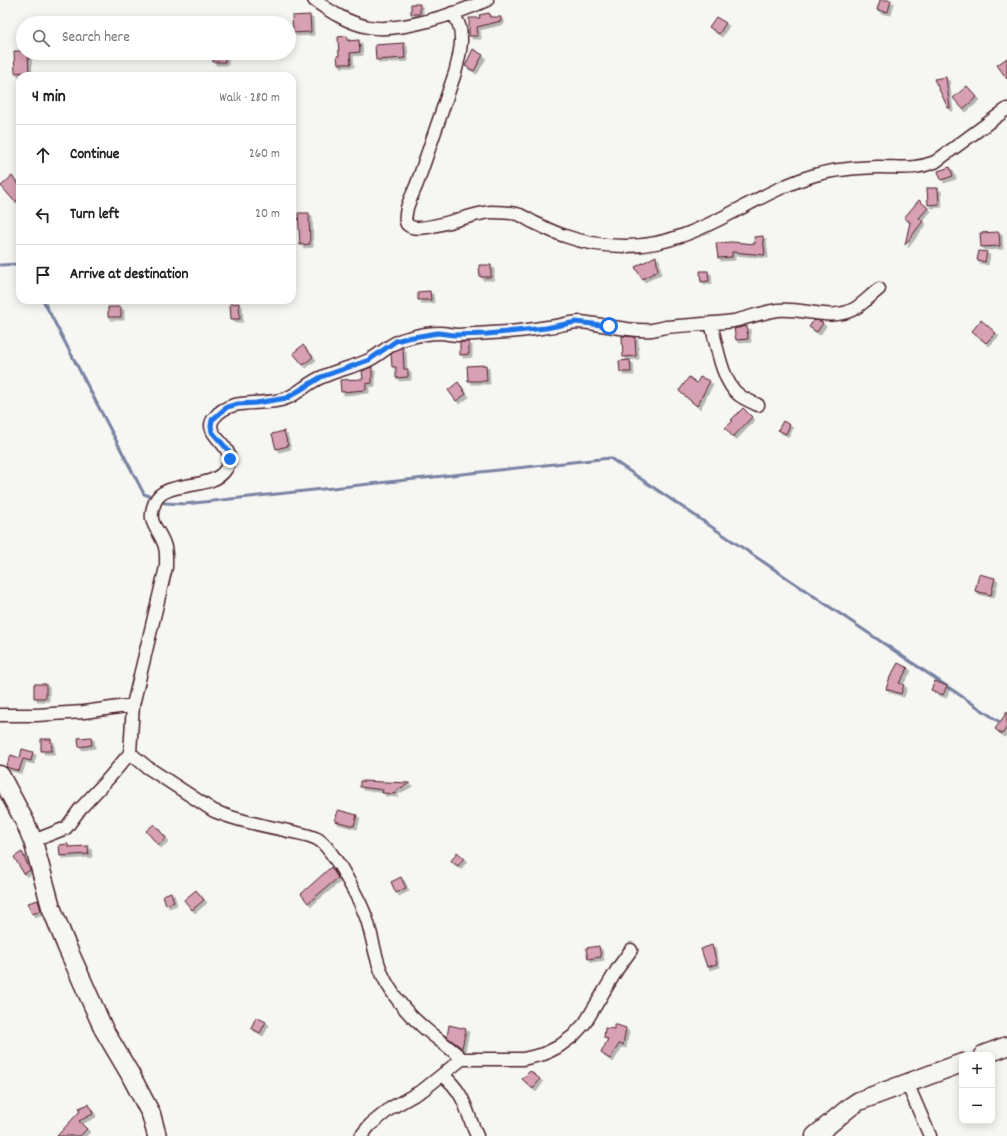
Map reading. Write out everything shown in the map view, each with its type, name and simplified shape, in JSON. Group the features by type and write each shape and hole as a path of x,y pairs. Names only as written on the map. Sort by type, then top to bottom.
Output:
{"street":[{"path":"314,0 344,20 370,27 394,27 406,25 436,18 487,0"},
{"path":"452,13 458,20 461,32 458,58 455,73 420,176 407,209 406,224 414,228 437,225 483,213 504,212 520,215 538,225 566,237 602,245 627,246 655,244 701,228 780,189 815,175 852,169 879,167 909,168 935,162 1007,109"},
{"path":"33,841 66,828 80,809 110,778 130,753 133,705 166,567 165,545 153,524 152,514 156,500 165,492 211,480 220,476 227,468 230,459 228,450 212,432 211,426 212,420 227,407 238,404 287,398 321,377 369,360 396,341 407,338 438,333 454,335 487,334 546,328 576,322 634,330 652,330 752,317 787,309 831,314 854,309 879,289"},
{"path":"711,323 719,358 732,387 738,395 758,405"},
{"path":"0,715 36,715 84,712 133,705"},
{"path":"130,753 148,767 214,811 255,824 311,836 323,843 334,857 360,903 368,923 381,970 389,987 406,1012 422,1027 452,1049 462,1059"},
{"path":"0,775 25,822 33,841 51,907 66,947 104,1030 130,1074 151,1114 157,1136"},
{"path":"361,1136 370,1125 390,1108 423,1090 462,1059 523,1059 544,1054 558,1047 573,1036 585,1024 618,968 631,950"},
{"path":"991,1052 1007,1046"},
{"path":"815,1136 850,1106 869,1097 959,1064"},
{"path":"443,1075 460,1092 477,1136"},
{"path":"907,1083 930,1136"}],"building":[{"path":"880,0 891,0 888,12 877,10"},
{"path":"411,4 420,4 420,14 411,14"},
{"path":"489,13 490,17 501,17 501,21 477,27 478,36 469,36 469,18 480,18 479,15"},
{"path":"310,15 311,32 296,33 296,16 292,16"},
{"path":"716,17 726,23 719,34 709,27"},
{"path":"347,36 348,41 359,40 360,52 350,53 351,64 338,64 338,37"},
{"path":"404,43 405,58 376,60 375,45"},
{"path":"473,49 483,55 474,71 465,66"},
{"path":"14,51 16,51 16,60 28,60 29,72 15,73"},
{"path":"1007,58 1007,79 997,65"},
{"path":"213,60 225,60 225,62 213,62"},
{"path":"946,77 950,108 948,108 934,79"},
{"path":"967,86 977,97 963,109 953,98"},
{"path":"950,167 953,176 941,180 938,171"},
{"path":"12,176 16,181 15,202 1,186"},
{"path":"927,188 938,188 939,204 928,205"},
{"path":"919,200 928,208 919,218 923,221 905,245 910,222 904,218"},
{"path":"298,213 309,213 310,244 300,245"},
{"path":"999,232 1000,246 981,247 980,233"},
{"path":"763,236 765,255 732,252 732,257 718,258 716,243 732,242 755,244 754,237"},
{"path":"979,251 987,252 985,262 977,260"},
{"path":"656,256 658,271 642,279 635,267"},
{"path":"479,265 491,265 491,277 480,277"},
{"path":"700,271 708,271 709,281 701,282"},
{"path":"430,291 431,300 418,300 418,292"},
{"path":"230,304 239,304 240,319 231,319"},
{"path":"108,307 121,307 121,317 108,317"},
{"path":"814,320 823,323 817,332 809,327"},
{"path":"981,320 996,333 986,343 972,331"},
{"path":"747,326 748,339 736,340 734,329"},
{"path":"622,336 635,337 636,356 623,357"},
{"path":"460,342 469,342 469,354 460,355"},
{"path":"303,345 313,357 303,365 293,353"},
{"path":"400,348 403,348 404,369 408,369 408,377 396,378 396,367 392,367 391,354"},
{"path":"630,360 631,372 620,372 619,361"},
{"path":"486,365 487,381 468,381 467,366"},
{"path":"372,367 372,383 366,384 366,390 341,392 340,380 363,379 362,371"},
{"path":"689,377 697,383 700,377 710,381 697,406 679,391"},
{"path":"458,382 466,394 456,401 448,390"},
{"path":"743,408 752,417 733,437 725,428 733,421 731,420"},
{"path":"783,421 790,425 786,434 778,430"},
{"path":"284,431 288,446 276,449 272,434"},
{"path":"979,574 995,578 991,595 975,591"},
{"path":"898,663 908,668 899,683 904,685 901,694 886,689 890,677"},
{"path":"935,681 947,686 943,695 931,690"},
{"path":"34,684 46,684 46,698 34,698"},
{"path":"1007,712 1007,727 1002,734 995,729"},
{"path":"91,737 92,745 79,747 78,738"},
{"path":"41,739 51,739 52,751 41,751"},
{"path":"22,749 33,752 31,761 23,759 19,771 6,767 11,755 20,758"},
{"path":"360,781 410,783 395,791 395,794 382,793 383,790 360,787"},
{"path":"338,810 357,815 354,826 335,821"},
{"path":"154,824 166,838 158,845 146,831"},
{"path":"68,844 68,847 88,846 89,854 60,856 59,845"},
{"path":"22,852 30,870 24,874 14,857"},
{"path":"457,852 464,858 458,866 451,861"},
{"path":"331,867 338,878 308,903 301,894"},
{"path":"401,877 406,888 396,893 391,882"},
{"path":"196,890 204,900 192,910 184,900"},
{"path":"171,892 174,902 166,905 163,895"},
{"path":"38,900 41,911 32,914 28,903"},
{"path":"712,945 717,964 707,967 701,949"},
{"path":"599,946 601,957 588,959 586,948"},
{"path":"256,1017 266,1022 260,1033 251,1028"},
{"path":"614,1024 626,1028 623,1045 619,1044 610,1059 601,1053 608,1039 604,1038 605,1028 614,1029"},
{"path":"449,1025 466,1029 462,1048 447,1037"},
{"path":"530,1071 540,1079 533,1089 522,1079"},
{"path":"89,1104 93,1114 79,1121 87,1129 80,1136 57,1136 80,1111 79,1108"}],"waterway":[{"path":"0,265 16,264"},
{"path":"45,304 144,494 155,498"},
{"path":"160,501 165,503 185,504 610,458 1007,727"}],"route":[{"path":"230,459 228,450 212,432 211,426 212,420 227,407 238,404 273,401 287,398 321,377 369,360 396,341 438,333 454,335 487,334 546,328 576,322 609,326"}]}
